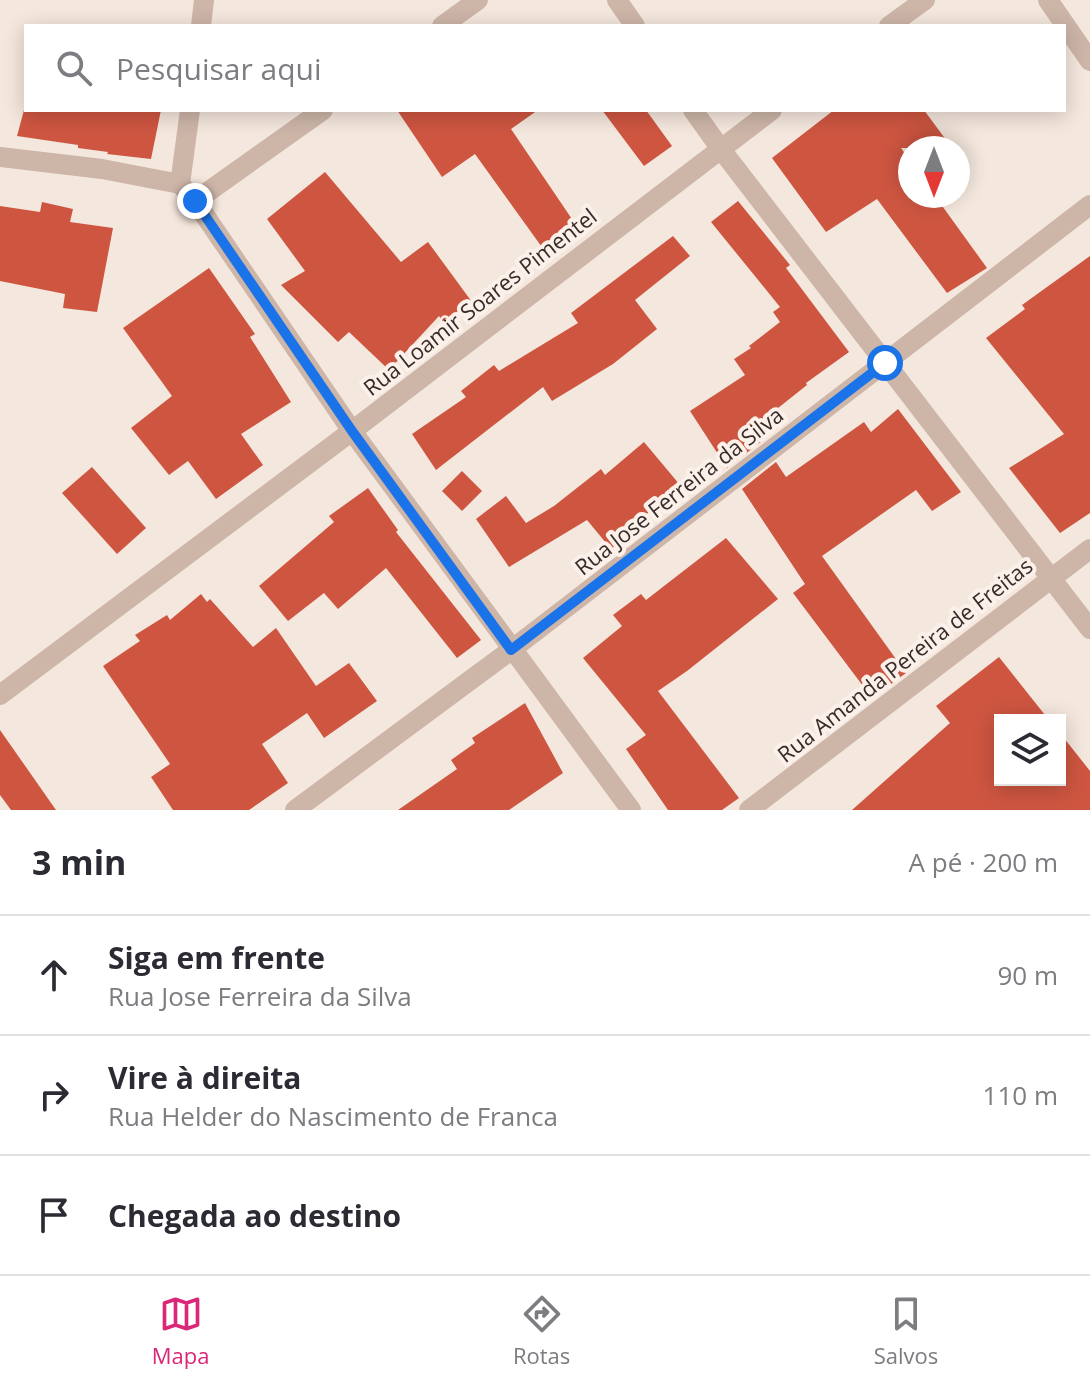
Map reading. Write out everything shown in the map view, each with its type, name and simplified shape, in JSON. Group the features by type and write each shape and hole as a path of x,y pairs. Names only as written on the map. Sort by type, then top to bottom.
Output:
{"street":[{"path":"201,24 204,0"},
{"path":"445,24 478,0"},
{"path":"617,0 634,24"},
{"path":"892,24 925,0"},
{"path":"1048,0 1065,24"},
{"path":"1066,26 1090,61"},
{"path":"180,184 190,112"},
{"path":"195,201 320,112"},
{"path":"694,112 1090,629"},
{"name":"Rua Loamir Soares Pimentel","path":"0,695 769,112"},
{"path":"0,157 102,169 180,184 195,201 352,431 631,810"},
{"name":"Rua Jose Ferreira da Silva","path":"295,810 511,650 1090,205"},
{"name":"Rua Amanda Pereira de Freitas","path":"749,810 1090,549"}],"building":[{"path":"24,110 161,112 151,159 107,154 78,148 78,145 17,136"},
{"path":"398,112 535,112 511,129 578,228 544,250 475,154 442,177"},
{"path":"604,112 647,112 672,146 644,166"},
{"path":"831,112 925,112 943,136 898,136 898,208 944,208 987,268 947,293 877,199 826,232 772,158"},
{"path":"325,172 401,262 428,242 472,302 443,322 439,316 389,370 349,332 338,342 281,285 305,271 267,219"},
{"path":"738,201 790,265 786,268 849,352 753,428 762,441 727,468 690,411 745,375 734,359 780,322 773,312 780,307 711,222"},
{"path":"42,202 73,209 70,222 113,228 97,312 63,308 65,294 0,281 0,206 40,212"},
{"path":"673,236 690,256 635,300 657,329 613,364 552,401 543,387 436,470 412,434 466,397 461,391 494,365 499,371 578,323 571,313"},
{"path":"1090,256 1090,513 1060,533 1009,468 1064,434 986,338 1025,309 1022,305"},
{"path":"209,268 255,334 250,337 291,402 241,434 263,465 216,499 188,461 169,475 131,428 172,396 123,328"},
{"path":"898,409 961,492 932,511 916,490 822,556 906,673 872,698 793,593 805,584 742,489 776,462 786,477 864,422 871,432"},
{"path":"644,442 680,485 641,519 644,523 611,549 587,520 509,567 476,519 506,496 526,523 554,506 601,469 605,475"},
{"path":"92,467 146,528 117,554 62,493"},
{"path":"462,471 482,491 462,511 442,491"},
{"path":"368,488 398,530 396,532 481,640 457,658 386,568 338,609 324,593 288,621 259,586 334,522 329,516"},
{"path":"726,538 778,599 658,691 739,798 722,810 668,810 626,749 646,735 583,658 622,626 613,615 641,594 646,600"},
{"path":"201,594 207,602 210,599 253,647 276,628 316,686 349,663 377,701 324,738 307,713 262,744 288,783 249,810 173,810 151,777 170,764 103,666 140,641 135,635 167,615 170,620"},
{"path":"999,657 1044,714 994,714 994,786 1066,786 1066,741 1090,771 1090,810 852,810 950,723 936,706"},
{"path":"525,703 563,773 509,810 398,810 457,769 451,760 475,743 472,738"},
{"path":"0,730 56,810 11,810 0,795"}],"route":[{"path":"195,201 352,431 511,650 885,363"}]}
